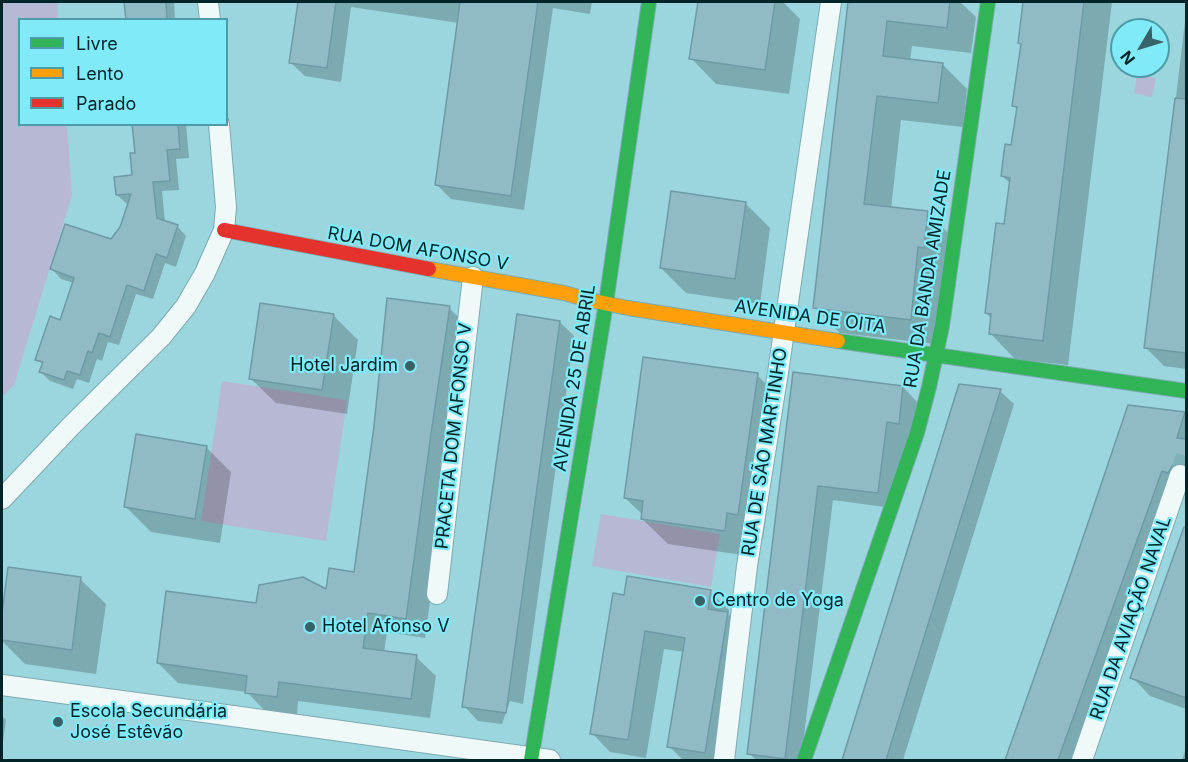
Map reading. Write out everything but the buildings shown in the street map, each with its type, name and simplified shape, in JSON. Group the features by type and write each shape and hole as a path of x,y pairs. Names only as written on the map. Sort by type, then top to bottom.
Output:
{"street":[{"path":"208,2 210,18"},
{"name":"AVENIDA 25 DE ABRIL","path":"538,760 563,561 606,303 649,2"},
{"name":"RUA DE SÃO MARTINHO","path":"724,760 747,566 784,333 831,2"},
{"name":"RUA DA BANDA AMIZADE","path":"804,760 917,434 942,326 988,2"},
{"path":"2,499 71,426 161,337 186,306 205,273 224,230 226,207 219,126"},
{"name":"RUA DOM AFONSO V","path":"224,230 564,293 606,303"},
{"name":"PRACETA DOM AFONSO V","path":"437,594 473,277"},
{"name":"AVENIDA DE OITA","path":"606,303 784,333 1186,391"},
{"name":"RUA DA AVIAÇÃO NAVAL","path":"1082,760 1180,475"},
{"path":"2,685 204,711 538,760"}],"shaded area":[{"path":"2,2 57,2 58,18 18,18 18,126 67,126 72,195 14,385 2,397"},
{"path":"1136,78 1156,78 1152,97 1134,93"},
{"path":"222,381 347,400 326,541 201,521"},
{"path":"601,514 720,534 711,587 592,566"}],"tunnel":[{"path":"1180,475 1186,456"}],"traffic: fast":[{"path":"531,760 606,303 649,2"},
{"path":"804,760 917,433 929,387 942,326 988,2"},
{"path":"838,341 1186,391"}],"traffic: slow":[{"path":"429,269 564,293 628,308 838,341"}],"traffic: jam":[{"path":"224,230 429,269"}],"place":[{"name":"Hotel Jardim","path":"410,366"},
{"name":"Centro de Yoga","path":"700,601"},
{"name":"Hotel Afonso V","path":"310,627"},
{"name":"Escola Secundária José Estêvão","path":"58,722"}]}
